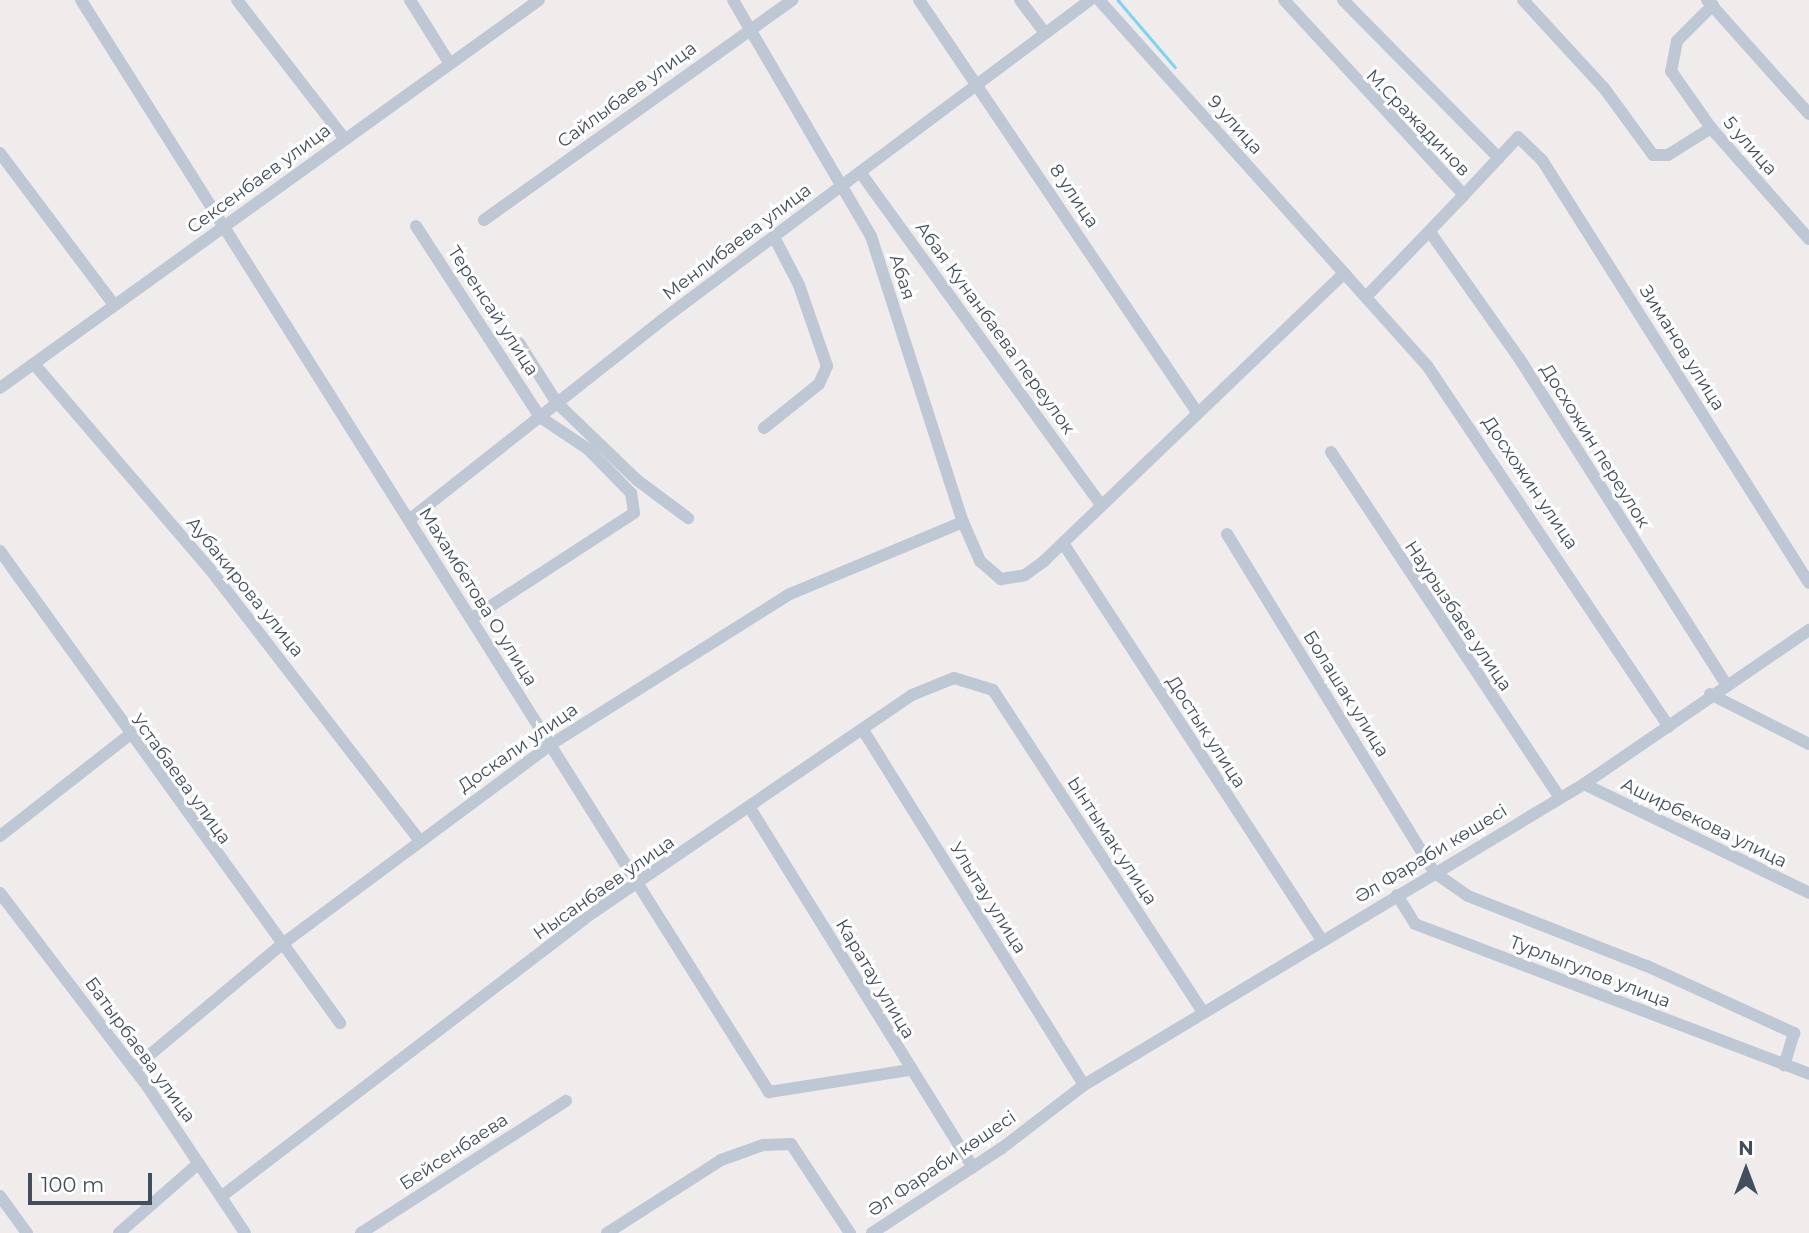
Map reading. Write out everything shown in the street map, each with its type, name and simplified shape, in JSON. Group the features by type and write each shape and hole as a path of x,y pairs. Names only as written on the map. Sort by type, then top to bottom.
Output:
{"street":[{"name":"Махамбетова О улица","path":"80,0 769,1092 910,1070"},
{"path":"237,0 345,139"},
{"path":"410,0 450,64"},
{"name":"Сексенбаев улица","path":"0,388 538,0"},
{"name":"Абая","path":"733,0 839,188 870,236 963,522 984,567 1001,579 1025,575 1063,543"},
{"name":"Сайлыбаев улица","path":"484,220 792,0"},
{"name":"8 улица","path":"919,0 1198,413"},
{"path":"1020,0 1045,33"},
{"name":"Менлибаева улица","path":"410,520 557,402 1090,0"},
{"name":"9 улица","path":"1099,0 1344,273"},
{"name":"М.Сражадинов","path":"1284,0 1464,195 1366,298"},
{"path":"1343,0 1499,159 1464,195"},
{"path":"1523,0 1653,155 1668,155 1711,128"},
{"path":"1710,3 1809,114"},
{"name":"5 улица","path":"1710,3 1677,41 1671,71 1711,128 1809,239"},
{"name":"Зиманов улица","path":"1499,159 1518,137 1542,160 1809,583"},
{"path":"0,153 114,305"},
{"name":"Абая Кунанбаева переулок","path":"860,172 1102,506"},
{"name":"Теренсай улица","path":"416,226 540,416"},
{"name":"Досхожин переулок","path":"1430,232 1519,358 1726,683"},
{"path":"764,428 819,384 827,366 799,285 774,237"},
{"path":"1063,543 1344,273"},
{"name":"Досхожин улица","path":"1344,273 1427,367 1531,512 1669,727"},
{"name":"Теренсай улица","path":"519,343 557,402 637,480 688,519"},
{"name":"Аубакирова улица","path":"34,364 209,568 419,840"},
{"path":"471,619 634,513 631,493 588,449 540,416"},
{"name":"Наурызбаев улица","path":"1331,452 1560,798"},
{"name":"Доскали улица","path":"134,1068 281,945 550,745 790,594 963,522"},
{"name":"Болашак улица","path":"1227,534 1435,873"},
{"name":"Достык улица","path":"1063,543 1322,940"},
{"name":"Устабаева улица","path":"0,551 128,736 340,1023"},
{"name":"Әл Фараби көшесі","path":"872,1233 973,1167 1084,1085 1202,1010 1584,785 1669,727 1710,694 1809,630"},
{"name":"Нысанбаев улица","path":"222,1196 585,918 638,886 912,695 954,678 993,690"},
{"name":"Ынтымак улица","path":"993,690 1202,1010"},
{"path":"1710,694 1809,744"},
{"name":"Улытау улица","path":"863,730 1084,1085"},
{"path":"0,836 128,736"},
{"name":"Аширбекова улица","path":"1584,785 1809,893"},
{"name":"Каратау улица","path":"750,808 910,1070 973,1167"},
{"name":"Турлыгулов улица","path":"1435,873 1468,896 1647,966 1794,1033 1784,1065"},
{"name":"Батырбаева улица","path":"0,893 134,1068 245,1233"},
{"name":"Турлыгулов улица","path":"1397,895 1415,924 1809,1074"},
{"name":"Бейсенбаева","path":"361,1233 566,1101"},
{"path":"607,1233 720,1160 762,1145 791,1144 850,1233"},
{"path":"119,1233 199,1163"},
{"path":"0,1196 27,1233"}],"waterway":[{"path":"1118,0 1175,67"}]}
